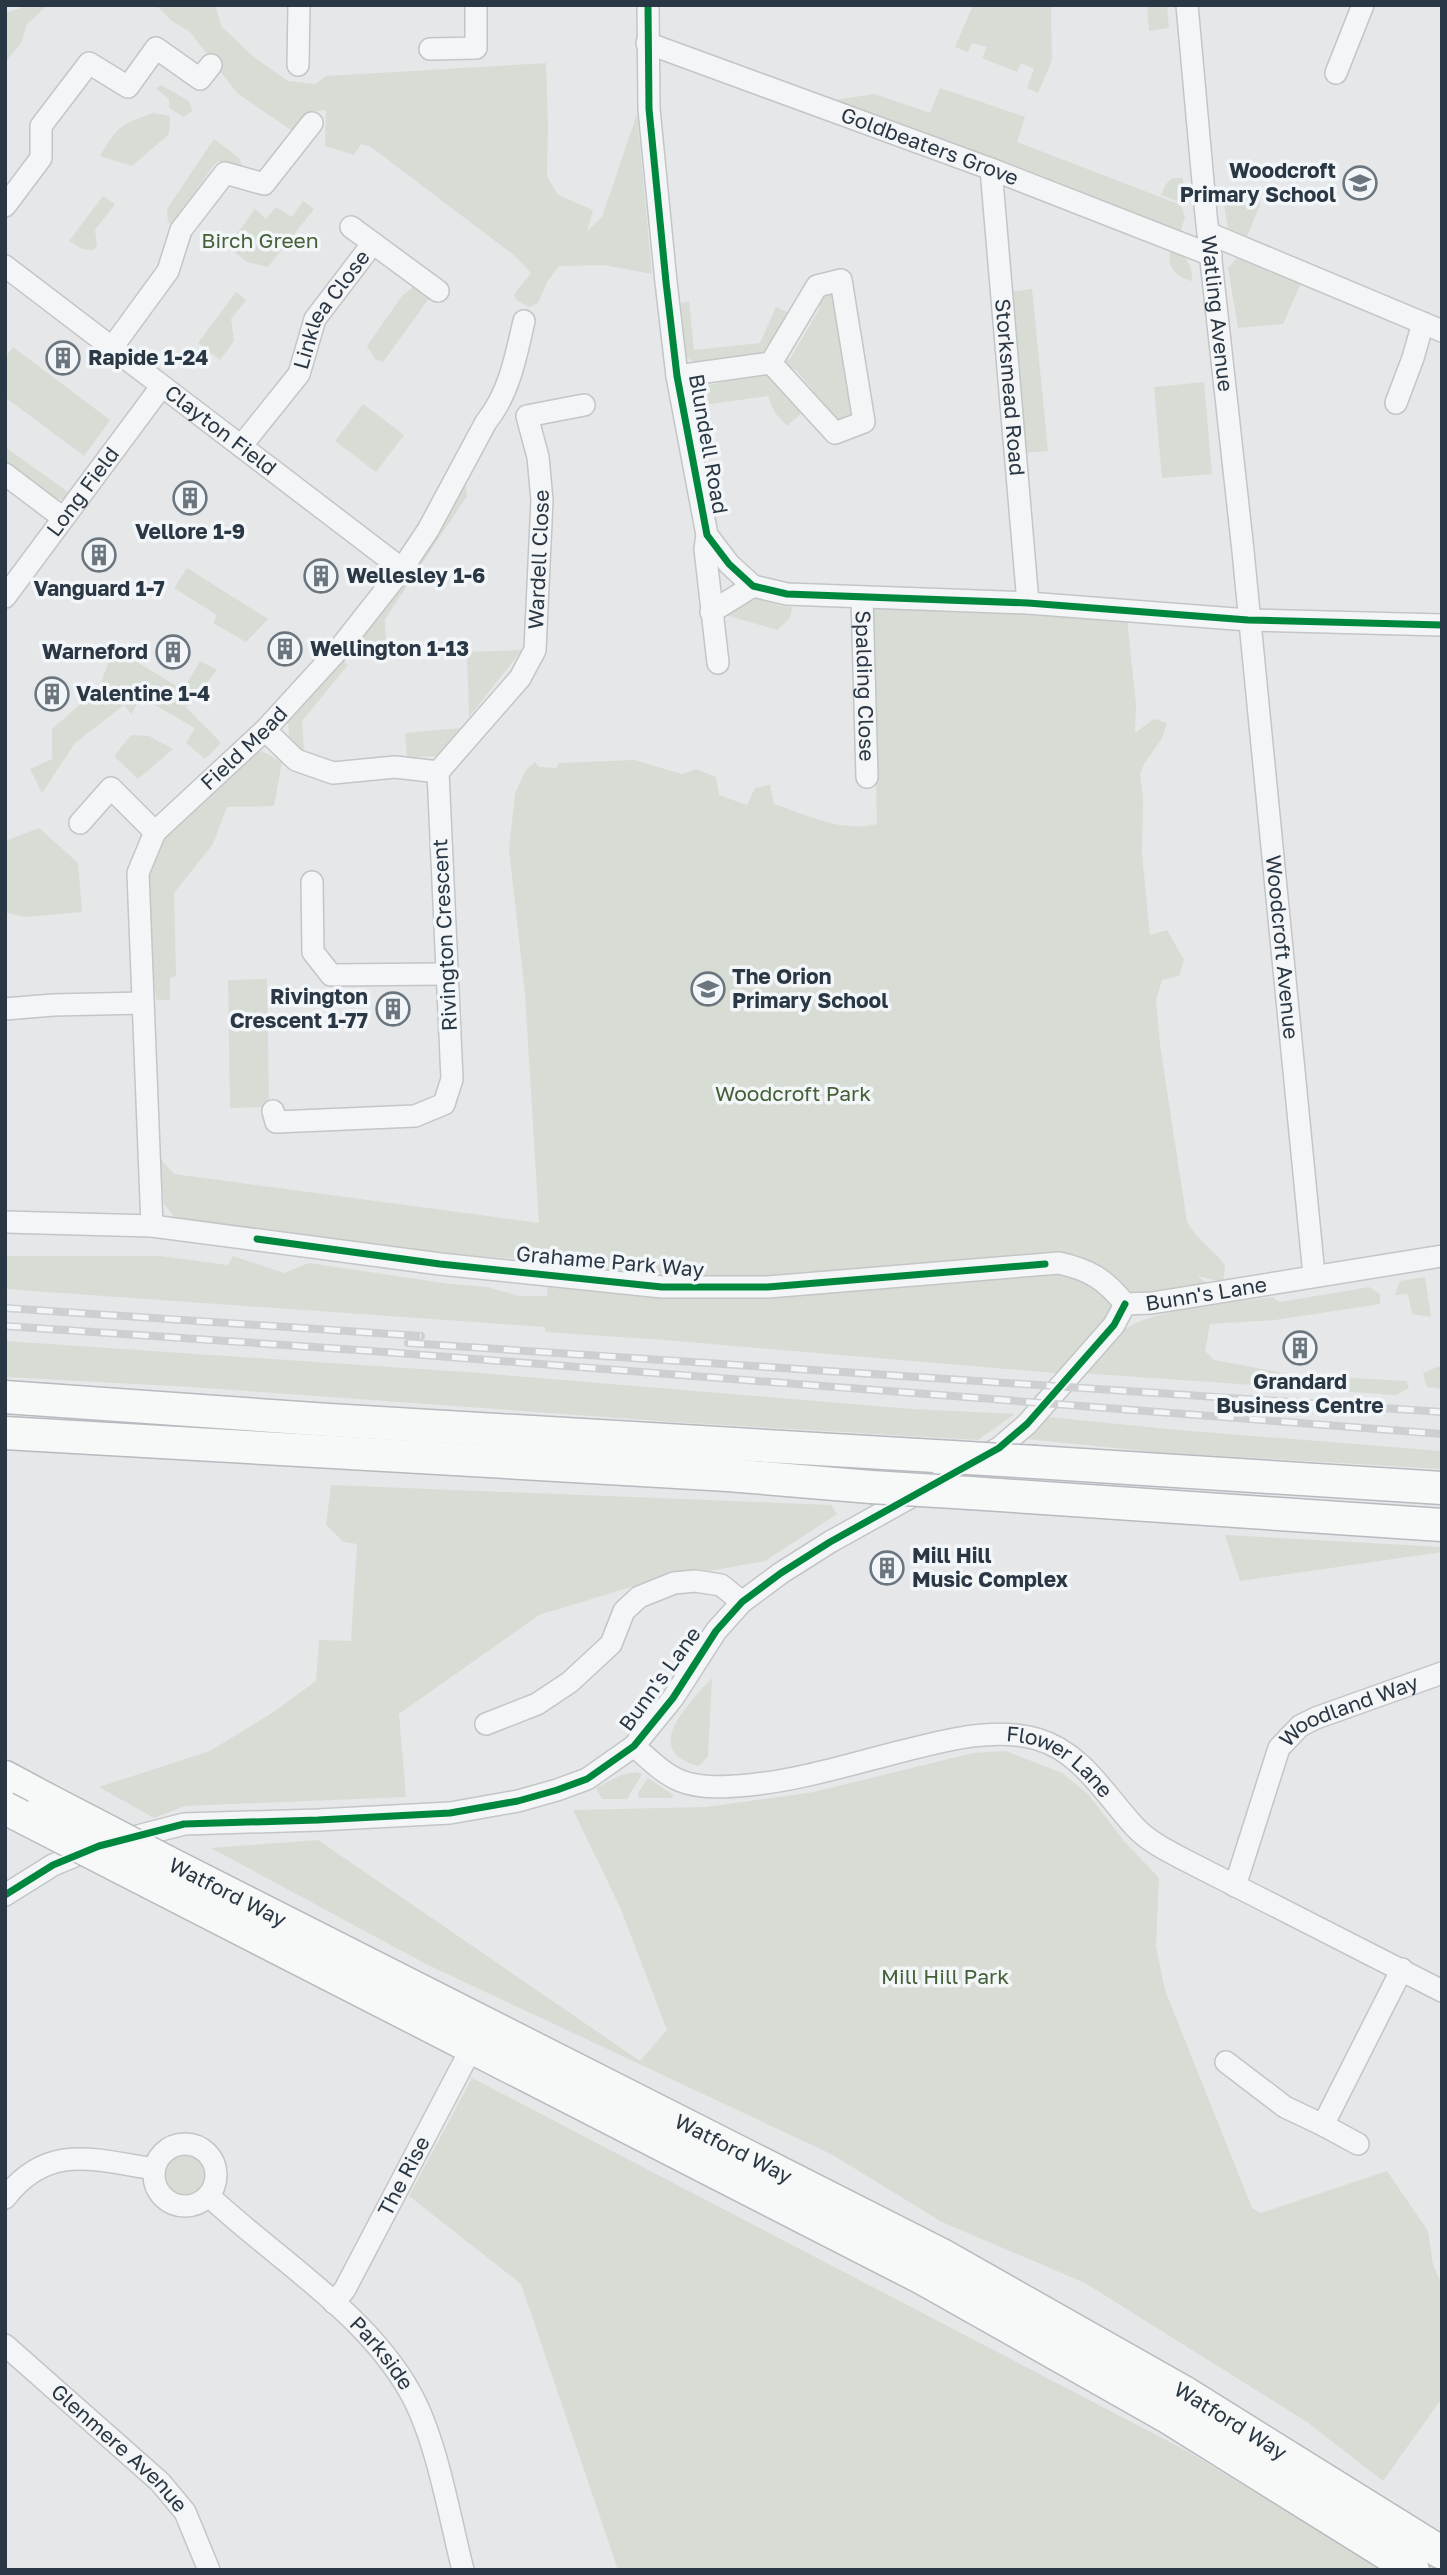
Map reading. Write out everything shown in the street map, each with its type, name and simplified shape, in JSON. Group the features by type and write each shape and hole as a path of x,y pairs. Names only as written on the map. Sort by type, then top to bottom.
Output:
{"highway":[{"path":"5,1397 356,1422 1442,1488"},
{"path":"5,1433 714,1474 1442,1525"},
{"name":"Watford Way","path":"5,1777 44,1798 158,1872 472,2047 888,2260 1017,2330 1166,2416 1413,2570"},
{"name":"Watford Way","path":"5,1808 158,1872 940,2254 1187,2394 1442,2553"}],"street":[{"path":"298,65 299,5"},
{"path":"430,49 475,48 476,5"},
{"name":"Blundell Road","path":"648,5 649,109 677,376 707,535 729,564 753,586"},
{"name":"Watling Avenue","path":"1186,5 1248,620"},
{"path":"1336,73 1363,5"},
{"name":"Goldbeaters Grove","path":"647,43 991,169 1211,255"},
{"path":"5,206 41,158 41,127 89,63 128,87 156,48 200,79 211,65"},
{"path":"111,349 168,271 181,230 225,173 264,184 312,123"},
{"name":"Storksmead Road","path":"991,169 1028,603"},
{"path":"351,227 438,290"},
{"path":"1208,233 1432,327 1413,358 1396,403"},
{"name":"Linklea Close","path":"242,445 299,374 315,319 373,243"},
{"name":"Clayton Field","path":"5,266 160,387 242,445 402,569"},
{"path":"841,280 864,422 835,433 771,363 817,286 841,280"},
{"name":"Field Mead","path":"152,1226 138,873 155,832 265,730 339,649 402,569 428,530 486,422 497,409 524,321"},
{"path":"677,376 771,363"},
{"name":"Long Field","path":"5,597 160,387"},
{"name":"Wardell Close","path":"438,772 520,678 535,650 542,500 538,457 527,416 584,405"},
{"path":"5,474 64,518"},
{"path":"707,535 705,549 718,663"},
{"path":"711,612 753,586 787,594 1028,603 1248,620 1442,625"},
{"name":"Spalding Close","path":"862,597 867,777"},
{"name":"Woodcroft Avenue","path":"1248,620 1314,1275"},
{"path":"265,730 296,760 333,773 395,767 438,772"},
{"name":"Rivington Crescent","path":"274,1111 276,1122 415,1116 444,1104 452,1079 438,772"},
{"path":"80,823 111,788 155,832"},
{"path":"312,881 313,952 331,975 446,974"},
{"path":"5,1009 53,1004 144,1003"},
{"name":"Grahame Park Way","path":"5,1222 152,1226 440,1264 662,1287 768,1287 1059,1263 1093,1274 1112,1287 1125,1304"},
{"name":"Bunn's Lane","path":"5,1895 53,1866 99,1846 184,1824 450,1812 518,1801 587,1779 634,1746 673,1698 716,1631 742,1602 830,1542 999,1448 1027,1423 1114,1325 1125,1304 1152,1303 1442,1256"},
{"path":"486,1724 537,1704 570,1682 611,1644 624,1611 639,1597 674,1583 695,1581 721,1585 742,1602"},
{"name":"Woodland Way","path":"1235,1886 1274,1760 1286,1739 1300,1726 1316,1718 1442,1673"},
{"name":"Flower Lane","path":"634,1746 680,1781 699,1785 734,1786 775,1782 960,1739 1007,1734 1037,1739 1058,1748 1084,1768 1148,1839 1442,1991"},
{"path":"1323,2125 1402,1969"},
{"name":"The Rise","path":"334,2303 345,2289 472,2047"},
{"path":"1226,2062 1285,2106 1358,2144"},
{"path":"184,2143 194,2144 211,2157 216,2166 215,2187 209,2196 193,2205 184,2206 167,2201 156,2187 154,2169 165,2151 184,2143"},
{"path":"5,2198 21,2179 37,2168 73,2157 154,2169"},
{"name":"Parkside","path":"209,2196 365,2331 392,2364 410,2392 427,2427 463,2570"},
{"name":"Glenmere Avenue","path":"5,2345 160,2482 185,2512 209,2570"}],"green space":[{"path":"24,5 48,5 27,24 21,43 5,62 5,13"},
{"path":"156,5 215,5 222,27 255,58 288,81 315,84 326,76 546,63 547,176 558,195 593,210 587,231 602,217 637,114 652,274 604,265 559,266 547,282 538,303 529,307 516,300 514,294 531,273 515,256 371,147 361,144 354,155 325,146 326,110 313,112 291,130 237,93 190,32 172,21"},
{"path":"973,5 1051,5 1052,60 1038,93 1027,88 1034,69 1021,63 1017,72 982,58 987,47 972,43 968,52 955,47"},
{"path":"1147,5 1167,5 1169,28 1149,31"},
{"path":"161,85 189,101 192,111 184,117 169,108 169,99 156,88"},
{"path":"940,88 1025,117 1017,142 1181,205 1185,217 1180,232 959,145 834,100 875,94 930,113"},
{"path":"153,113 170,116 169,134 132,166 100,156 121,127"},
{"path":"214,139 239,158 244,170 218,161 174,227 168,222 167,209"},
{"path":"1173,178 1183,178 1184,193 1177,201 1161,195 1166,184"},
{"path":"1222,193 1258,194 1260,205 1247,236 1228,228"},
{"path":"103,196 115,204 95,230 97,245 94,250 82,249 69,241"},
{"name":"Birch Green","path":"303,201 314,209 268,267 247,262 233,251 233,239 255,209 266,219 276,207 292,217"},
{"path":"1171,248 1187,261 1192,281 1180,277 1173,270"},
{"path":"1237,258 1301,283 1283,324 1238,328 1228,268"},
{"path":"417,284 430,297 383,362 375,359 367,346 402,296"},
{"path":"828,289 839,295 835,311 848,396 857,403 857,415 838,423 827,418 829,410 796,370 781,364 790,359 820,308 815,303"},
{"path":"1032,289 1048,451 1024,453 1009,292"},
{"name":"Birch Green","path":"236,292 246,300 231,319 234,341 220,360 198,343"},
{"path":"689,301 694,350 760,343 776,307 792,314 771,354 699,366 686,357 681,303"},
{"path":"13,347 110,420 84,456 5,397 5,358"},
{"path":"769,372 804,411 787,426 775,413 768,396 703,405 705,433 698,434 694,396 700,387"},
{"path":"1204,382 1212,474 1162,478 1154,387"},
{"path":"363,404 404,435 376,472 335,441"},
{"path":"5,447 71,494 67,500 48,498 5,466"},
{"path":"464,475 467,496 385,619 386,644 364,644 355,656 348,651"},
{"path":"187,568 268,619 246,642 213,623 217,615 174,588"},
{"path":"753,596 792,607 790,618 777,630 726,615"},
{"name":"Woodcroft Park","path":"871,596 1127,619 1136,704 1135,733 1154,719 1167,723 1162,738 1140,774 1143,799 1142,854 1150,935 1167,930 1184,960 1179,976 1162,980 1156,1000 1160,1044 1187,1222 1225,1265 1223,1282 1197,1276 1218,1292 1125,1304 1065,1374 545,1332 545,1327 5,1289 5,1256 160,1256 228,1265 233,1256 284,1273 309,1263 487,1287 519,1296 547,1296 548,1261 439,1253 176,1219 164,1204 158,1156 174,1174 539,1223 525,994 509,849 515,794 525,771 535,762 539,767 556,768 559,763 634,760 682,774 696,769 716,777 719,795 747,805 755,788 770,785 774,804 812,818 838,825 877,824"},
{"path":"114,648 183,690 200,661 217,670 186,707 221,743 205,759 186,743 195,728 141,697 131,714 124,705 75,743 42,793 30,769 52,759 52,729 99,688"},
{"path":"522,650 469,717 467,652"},
{"path":"341,659 348,665 302,721 304,753 289,738 288,720"},
{"path":"460,728 436,756 407,758 405,733"},
{"path":"131,735 149,736 173,749 138,779 114,756"},
{"path":"258,749 282,762 274,806 227,807 213,844 174,893 176,976 170,978 170,1000 156,1000 145,879 166,835"},
{"path":"39,828 78,863 82,912 27,917 5,913 5,841"},
{"path":"267,979 269,1107 230,1108 228,980"},
{"path":"1425,1277 1431,1317 1412,1314 1408,1294 1395,1295 1400,1281"},
{"path":"1369,1287 1380,1294 1380,1304 1275,1320 1210,1324 1205,1351 1214,1360 1289,1374 1406,1381 1409,1388 1396,1395 1080,1373 1118,1334 1149,1318 1213,1304 1272,1297 1280,1302"},
{"path":"5,1341 479,1373 913,1409 1015,1414 978,1440 674,1422 192,1387 5,1377"},
{"path":"1442,1365 1442,1389 1427,1387 1423,1373"},
{"path":"1049,1417 1442,1451 1442,1469 1154,1452 1027,1439"},
{"path":"331,1485 831,1505 837,1514 765,1561 647,1582 539,1615 399,1714 406,1797 185,1806 154,1818 99,1787 210,1751 272,1713 316,1681 319,1640 351,1641 357,1544 344,1542 326,1525"},
{"path":"1225,1535 1442,1547 1442,1552 1240,1581"},
{"path":"712,1678 708,1756 699,1766 681,1759 673,1749 671,1738 682,1713"},
{"name":"Mill Hill Park","path":"1006,1751 1062,1773 1088,1794 1124,1841 1159,1878 1156,1946 1165,1990 1252,2208 1261,2213 1387,2171 1428,2231 1433,2265 1442,2285 1442,2398 1383,2481 1307,2422 1085,2283 942,2222 831,2154 426,1964 211,1848 318,1840 640,2061 667,2030 620,1907 573,1810 706,1807 814,1792 973,1753"},
{"path":"636,1772 642,1774 627,1799 602,1799 596,1788 621,1775"},
{"path":"648,1778 673,1795 672,1798 639,1798 638,1793"},
{"path":"472,2078 1187,2451 1383,2570 618,2570 521,2284 409,2196"},
{"path":"185,2150 195,2152 203,2158 209,2166 209,2186 203,2194 195,2200 185,2202 175,2200 167,2194 161,2186 159,2176 161,2166 167,2158 175,2152"}],"railway":[{"path":"5,1308 421,1336"},
{"path":"5,1326 372,1351 1442,1434"},
{"path":"408,1343 1442,1412"}],"cycle path":[{"path":"648,5 649,109 677,376 707,535 729,564 753,586 787,594 1028,603 1248,620 1442,625"},
{"path":"257,1239 440,1264 662,1287 768,1287 1045,1264"},
{"path":"5,1895 53,1865 99,1846 184,1824 450,1813 518,1801 587,1779 634,1746 673,1698 716,1631 742,1602 830,1542 999,1448 1027,1424 1114,1325 1125,1304"}],"place":[{"name":"Woodcroft Primary School","path":"1360,183"},
{"name":"Rapide 1-24","path":"63,358"},
{"name":"Vellore 1-9","path":"190,498"},
{"name":"Vanguard 1-7","path":"99,555"},
{"name":"Wellesley 1-6","path":"321,576"},
{"name":"Wellington 1-13","path":"285,649"},
{"name":"Warneford","path":"173,652"},
{"name":"Valentine 1-4","path":"52,694"},
{"name":"The Orion Primary School","path":"708,989"},
{"name":"Rivington Crescent 1-77","path":"393,1009"},
{"name":"Grandard Business Centre","path":"1300,1348"},
{"name":"Mill Hill Music Complex","path":"887,1568"}]}
